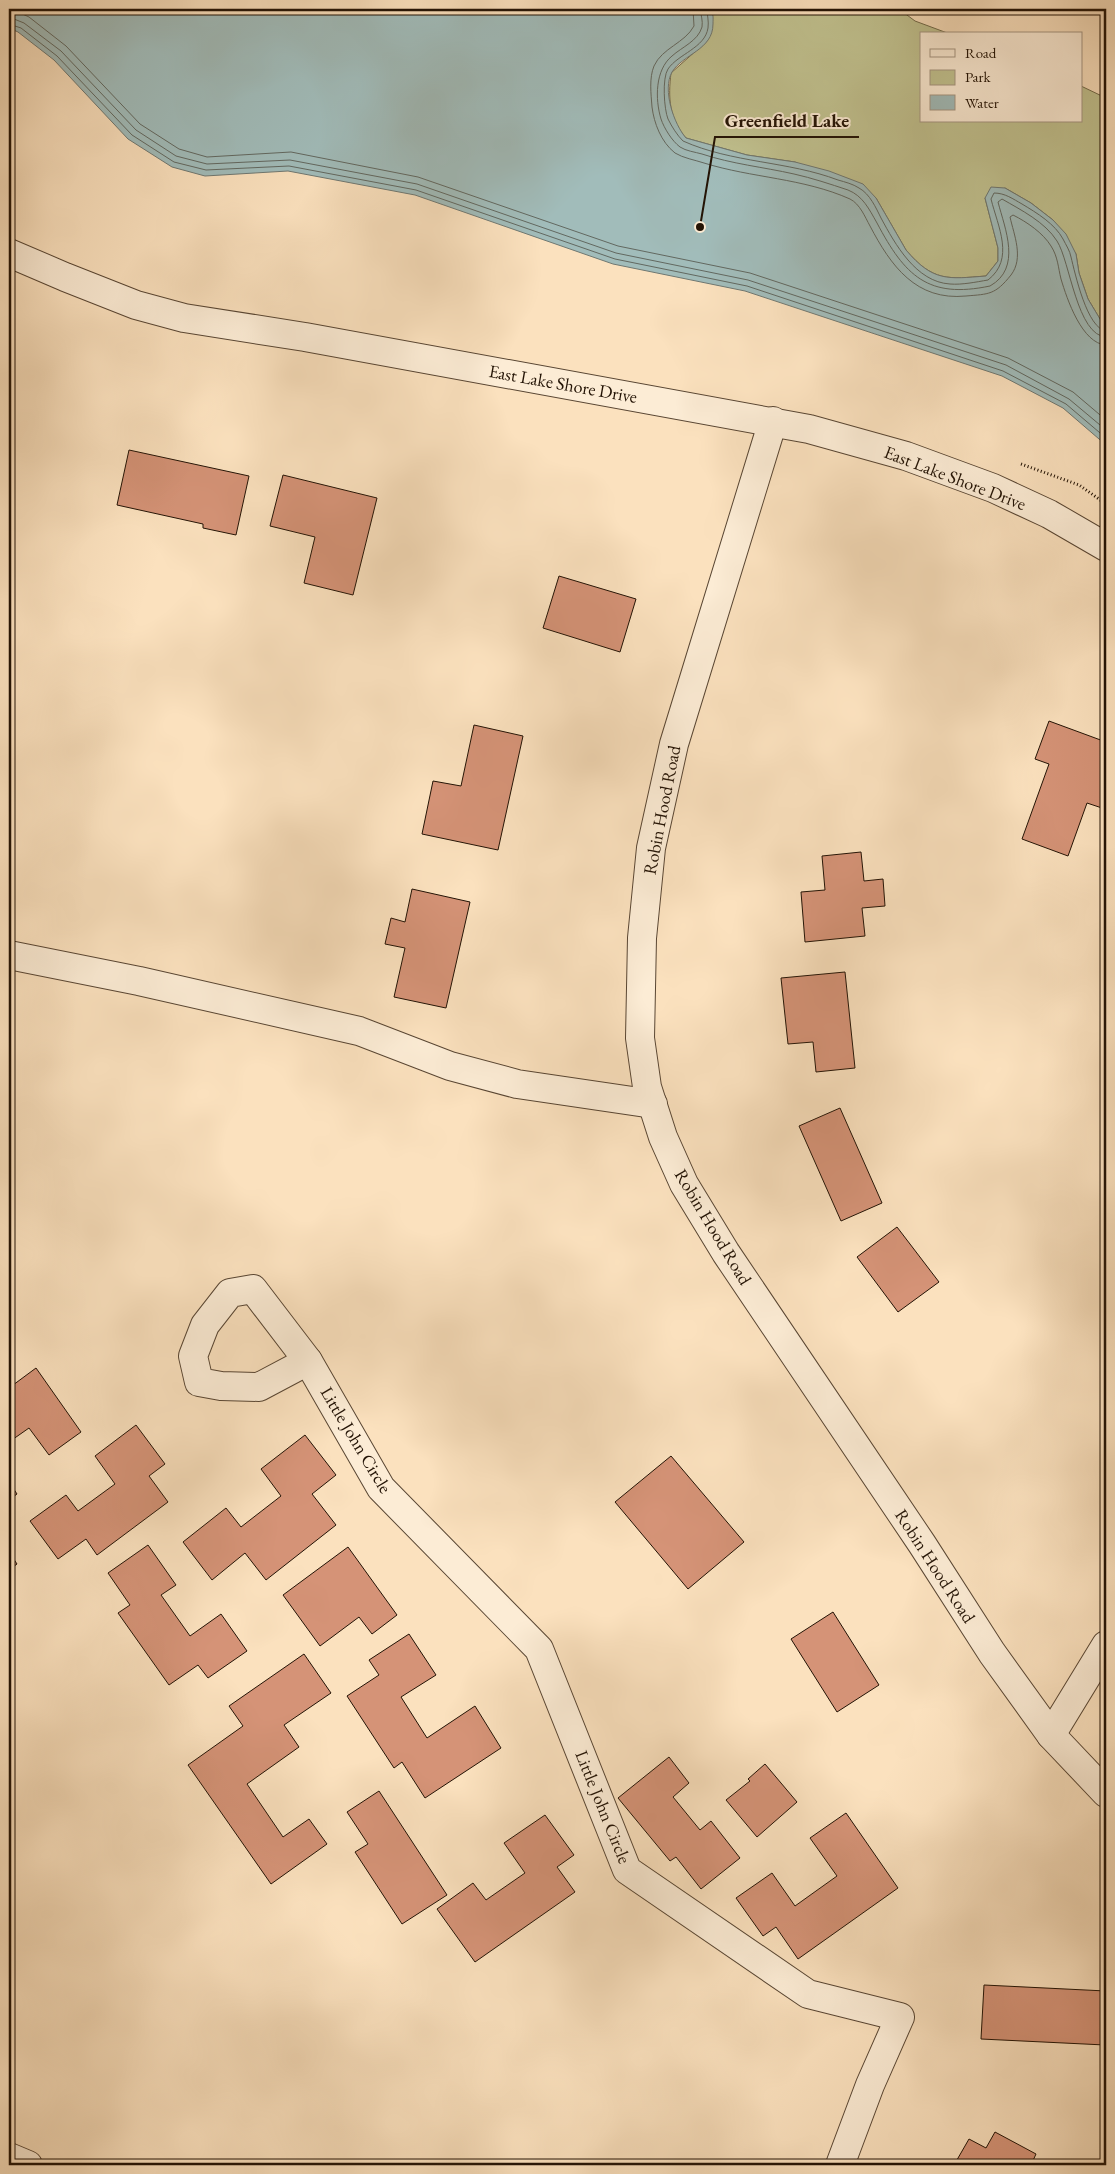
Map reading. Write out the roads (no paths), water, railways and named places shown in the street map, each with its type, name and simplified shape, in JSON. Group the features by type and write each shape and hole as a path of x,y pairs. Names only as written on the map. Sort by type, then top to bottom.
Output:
{"street":[{"name":"East Lake Shore Drive","path":"9,253 136,305 184,318 773,421 809,429 906,456 993,488 1048,514 1106,547"},
{"name":"Robin Hood Road","path":"773,421 674,744 651,848 642,938 640,1038 647,1087 663,1138 684,1184 726,1253 916,1536 992,1653 1051,1735 1106,1793"},
{"path":"9,955 139,981 359,1031 450,1066 517,1084 653,1104"},
{"name":"Little John Circle","path":"308,1361 381,1488 539,1649 627,1870 808,1994 900,2017 870,2085 840,2165"},
{"path":"1051,1735 1106,1645"},
{"path":"9,2157 28,2165"}],"water":[{"path":"9,9 710,9 713,14 713,24 712,33 708,40 677,66 669,79 668,88 671,106 677,124 686,138 747,155 795,162 829,171 863,184 876,198 906,250 925,268 942,276 961,278 986,276 998,261 998,248 985,198 991,187 1005,188 1031,203 1053,220 1066,234 1076,254 1079,273 1088,299 1106,329 1106,445 1063,408 1002,376 745,291 613,264 415,195 288,171 205,176 172,167 128,139 54,60 18,32 9,28"}],"place":[{"name":"Greenfield Lake","path":"700,227"}]}
